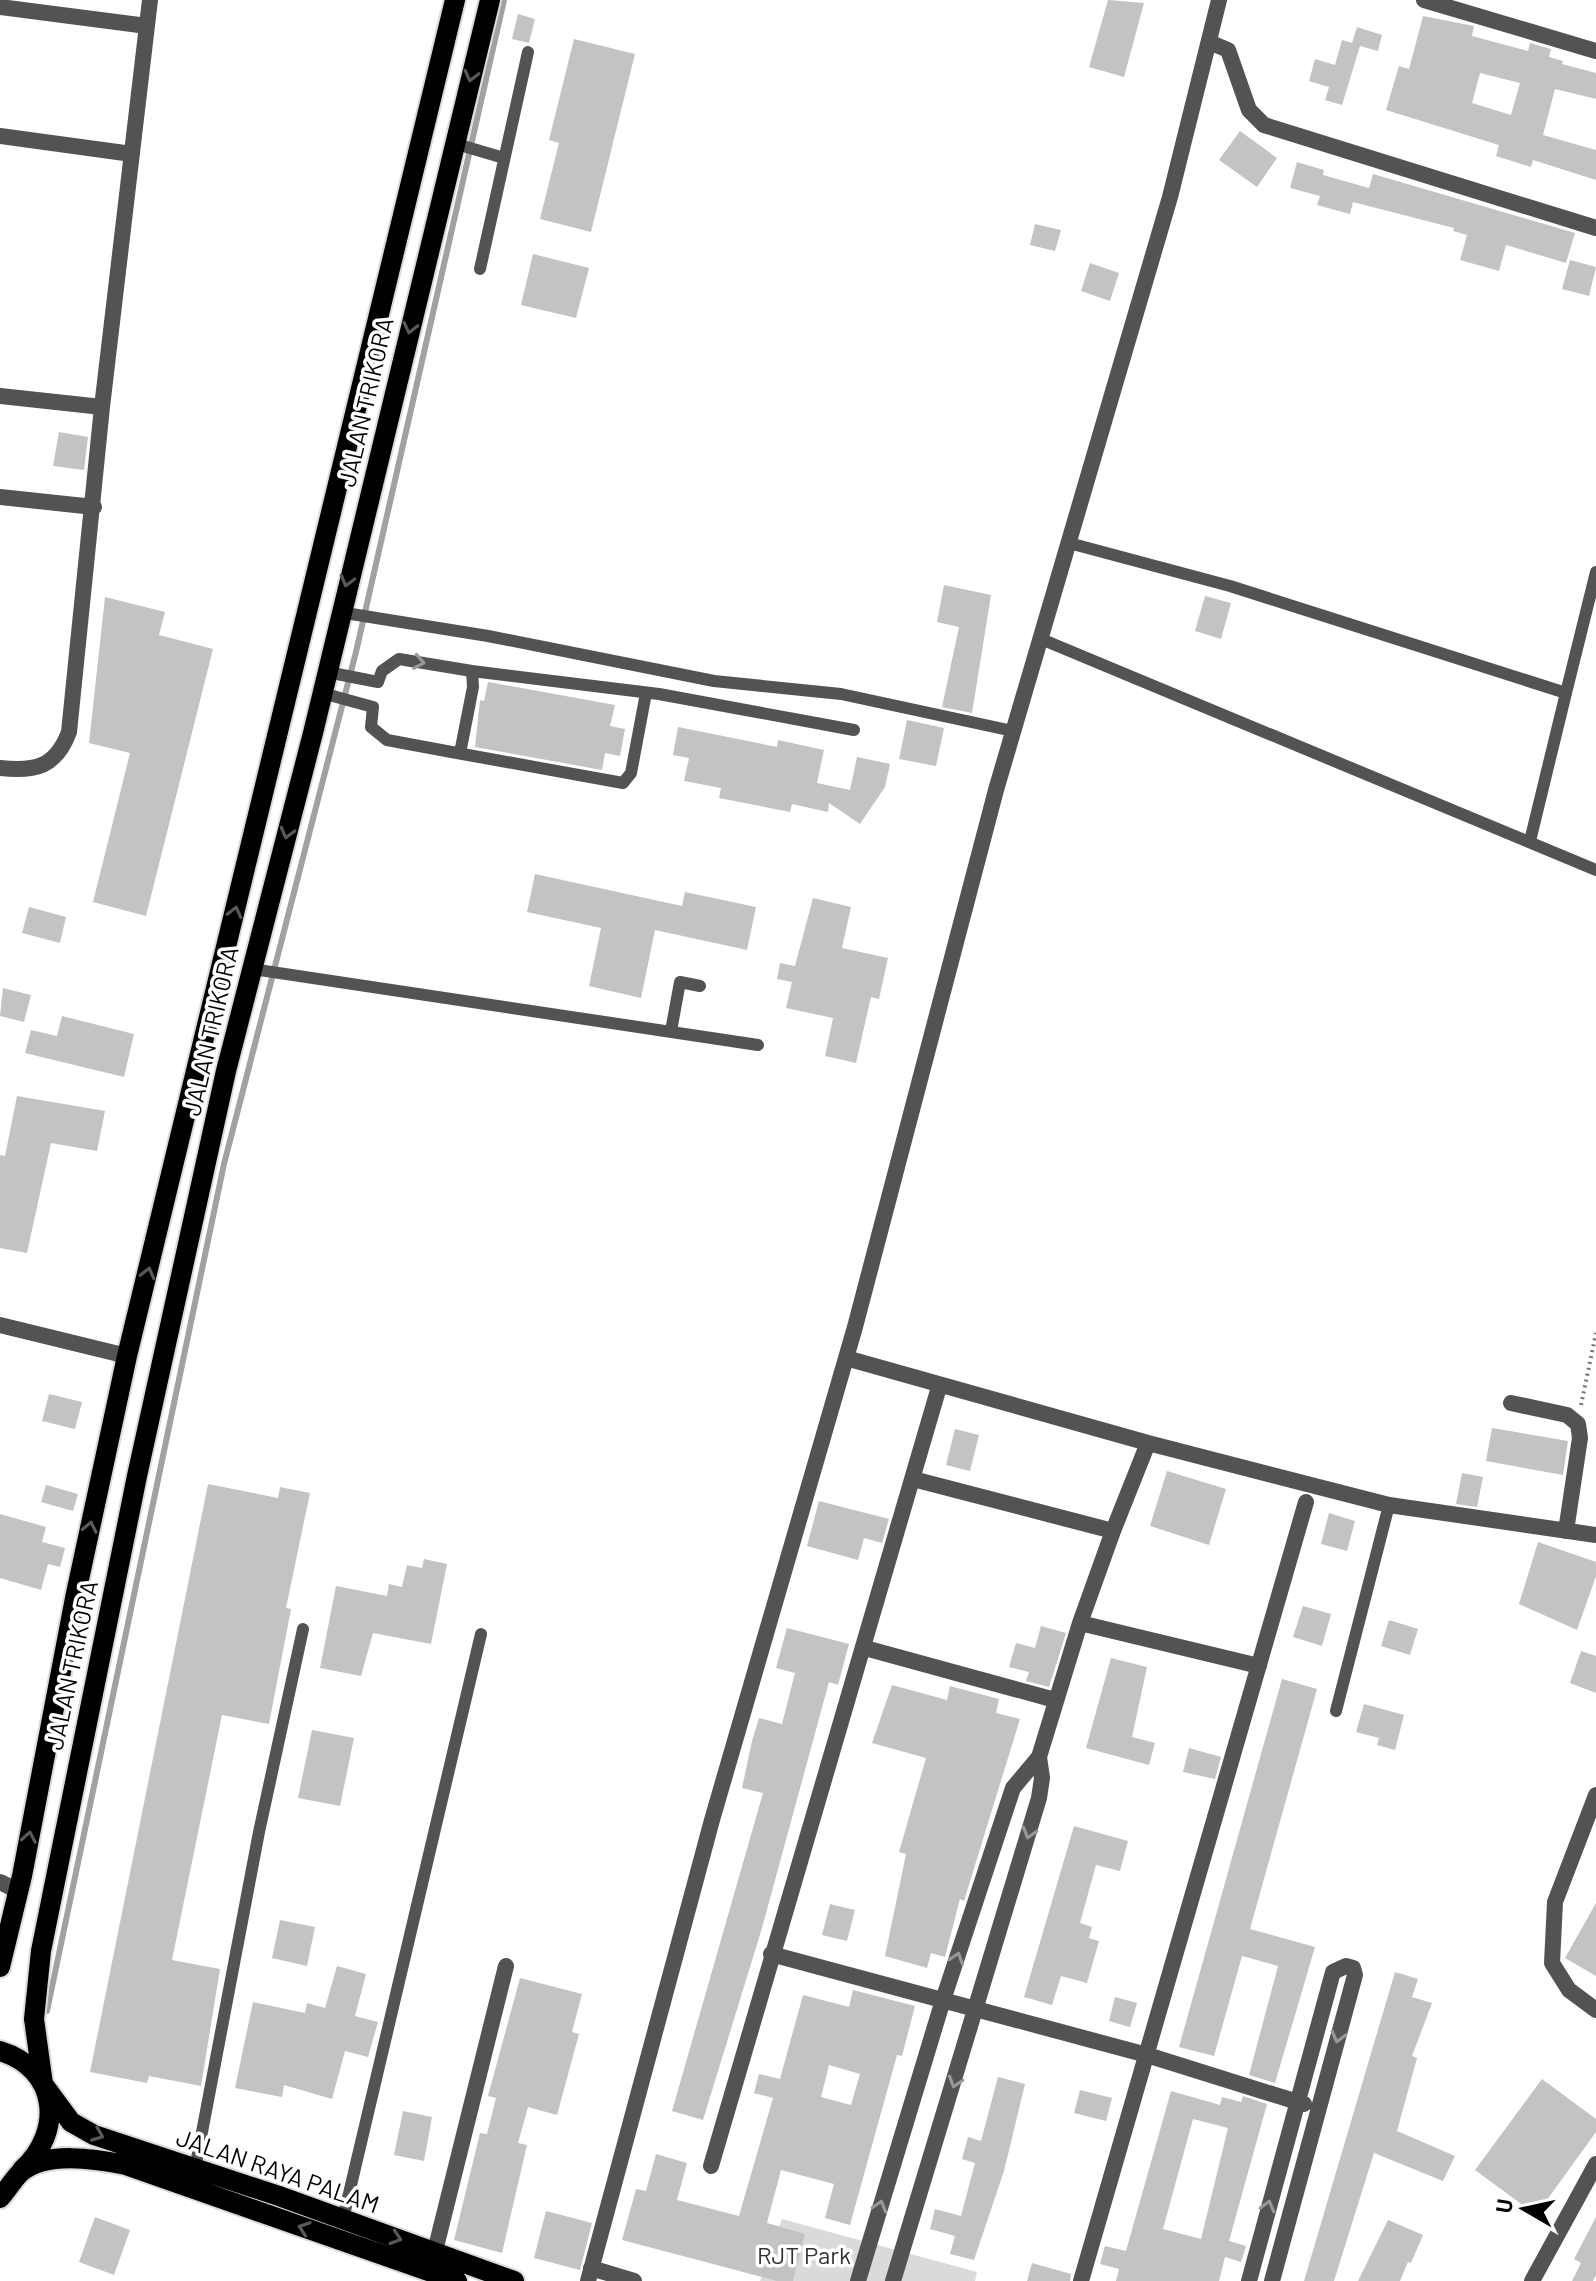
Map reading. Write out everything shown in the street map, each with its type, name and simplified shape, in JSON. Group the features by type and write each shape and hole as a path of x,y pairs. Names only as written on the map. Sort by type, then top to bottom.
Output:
{"main road":[{"name":"JALAN TRIKORA","path":"0,1967 9,1887 127,1356 455,0"},
{"name":"JALAN TRIKORA","path":"23,2170 46,2140 50,2121 34,2019 41,1951 137,1476 339,612 490,0"},
{"path":"340,480 372,488"},
{"name":"JALAN RAYA PALAM","path":"0,2051 30,2067 71,2122 94,2135 343,2219 514,2281"},
{"name":"JALAN RAYA PALAM","path":"0,2180 67,2157 126,2165 457,2281"},
{"path":"0,2198 23,2170"}],"street":[{"path":"0,768 32,770 46,766 63,748 69,732 102,407 150,0"},
{"path":"634,2281 590,2274 712,1820 846,1358 1013,731 1170,197 1219,0"},
{"path":"1424,0 1596,51"},
{"path":"0,7 147,26"},
{"path":"1209,42 1228,50 1249,110 1264,125 1596,228"},
{"path":"0,136 132,154"},
{"path":"0,396 102,407"},
{"path":"0,497 94,507"},
{"path":"0,1325 127,1356"},
{"path":"846,1358 939,1387 1389,1505 1596,1535"},
{"path":"711,2166 939,1387"},
{"path":"1511,1403 1567,1415 1578,1424 1580,1438 1566,1531"},
{"path":"893,2281 1039,1798 1042,1778 1039,1757 1055,1700 1113,1531 1148,1443"},
{"path":"913,1479 1113,1531"},
{"path":"1081,2281 1306,1502"},
{"path":"1080,1623 1259,1666"},
{"path":"865,1648 1055,1700"},
{"path":"858,2281 943,2000 1013,1788 1039,1757"},
{"path":"1596,1795 1555,1902 1552,1963 1569,1990 1596,2010"},
{"path":"771,1954 1147,2055 1318,2108"},
{"path":"435,2251 506,1966"},
{"path":"1249,2281 1333,1972 1340,1966 1351,1967 1355,1975 1272,2281"},
{"path":"1532,2281 1596,2164"}],"lane":[{"path":"480,269 528,52"},
{"path":"453,143 504,158"},
{"path":"1069,543 1230,586 1566,693"},
{"path":"1530,841 1596,572"},
{"path":"339,612 502,638 714,681 841,694 1013,731"},
{"path":"1041,639 1596,870"},
{"path":"646,693 631,773 623,783 387,740 371,727 382,671 399,659 646,693 854,730"},
{"path":"457,753 473,687 472,671"},
{"path":"327,672 378,682"},
{"path":"322,693 373,707"},
{"path":"254,970 758,1045"},
{"path":"671,1031 680,982 700,986"},
{"path":"1336,1711 1389,1505"},
{"path":"195,2169 259,1832 303,1629"},
{"path":"343,2219 481,1634"}],"path":[{"path":"1578,1424 1596,1333"}],"green space":[{"name":"RJT Park","path":"782,2219 977,2272 975,2281 760,2281"}],"building":[{"path":"1108,0 1144,3 1124,77 1089,67"},
{"path":"518,14 535,19 529,43 512,39"},
{"path":"1423,16 1474,26 1472,36 1528,51 1530,43 1551,49 1549,57 1563,61 1562,64 1596,73 1596,99 1555,89 1543,135 1596,150 1596,180 1533,160 1531,167 1496,156 1499,145 1386,110 1399,66 1409,69","holes":["1480,73 1520,83 1511,115 1472,103"]},
{"path":"1357,27 1382,35 1378,51 1360,46 1342,105 1325,100 1329,87 1309,81 1315,59 1335,65 1342,40 1352,43"},
{"path":"574,39 635,54 591,232 540,219 559,143 549,140"},
{"path":"1240,131 1277,158 1257,187 1219,160"},
{"path":"1297,162 1324,170 1323,175 1369,188 1373,174 1575,233 1566,263 1506,245 1499,271 1460,260 1467,235 1453,231 1454,228 1353,202 1350,214 1317,205 1320,196 1290,188"},
{"path":"1035,224 1061,230 1055,251 1030,245"},
{"path":"533,254 589,268 576,318 521,305"},
{"path":"1570,260 1596,267 1589,296 1562,289"},
{"path":"1090,263 1119,273 1110,301 1081,291"},
{"path":"59,432 88,437 84,470 53,466"},
{"path":"944,585 991,595 972,713 942,707 959,627 937,622"},
{"path":"1205,596 1231,603 1221,639 1195,631"},
{"path":"105,597 165,612 159,635 213,649 146,916 93,902 130,753 89,743"},
{"path":"488,682 615,705 610,726 625,729 620,756 605,753 602,770 475,747 480,700 484,701"},
{"path":"907,720 944,728 936,766 899,759"},
{"path":"678,727 777,747 778,740 824,750 817,783 850,790 857,757 890,764 885,787 860,824 829,803 828,812 792,804 790,812 719,798 721,788 684,781 689,758 673,755"},
{"path":"535,874 682,906 685,892 756,907 747,950 655,930 641,998 589,986 601,928 527,912"},
{"path":"813,898 851,907 842,948 888,958 879,999 871,997 856,1063 825,1056 833,1018 786,1008 792,982 777,979 780,963 795,966"},
{"path":"29,907 66,917 60,943 22,933"},
{"path":"3,988 31,995 24,1022 0,1016"},
{"path":"62,1016 134,1034 124,1077 25,1053 31,1030 57,1036"},
{"path":"17,1096 105,1111 97,1151 51,1143 27,1253 0,1248 0,1155 5,1156"},
{"path":"49,1394 82,1402 75,1429 42,1421"},
{"path":"1492,1428 1568,1441 1563,1475 1486,1461"},
{"path":"955,1429 979,1435 970,1471 946,1465"},
{"path":"1167,1471 1226,1489 1209,1545 1150,1526"},
{"path":"1462,1473 1483,1477 1477,1507 1456,1504"},
{"path":"208,1484 278,1498 280,1487 310,1493 286,1608 291,1609 269,1724 222,1715 172,1960 220,1969 201,2086 149,2076 147,2083 90,2072"},
{"path":"46,1485 78,1494 73,1511 41,1502"},
{"path":"819,1501 889,1519 882,1543 864,1538 858,1560 807,1546"},
{"path":"1329,1513 1355,1521 1347,1551 1321,1544"},
{"path":"0,1514 46,1527 42,1542 65,1548 60,1567 48,1564 41,1590 0,1578"},
{"path":"1538,1542 1596,1562 1596,1576 1577,1630 1519,1604"},
{"path":"424,1559 447,1564 431,1644 373,1633 361,1676 320,1668 336,1586 387,1596 389,1584 402,1587 407,1565 422,1568"},
{"path":"1303,1606 1331,1614 1322,1646 1293,1637"},
{"path":"1389,1620 1418,1629 1410,1655 1381,1646"},
{"path":"1041,1626 1066,1633 1049,1687 1026,1681 1029,1672 1009,1667 1016,1643 1035,1648"},
{"path":"787,1628 849,1644 838,1685 829,1682 762,1928 703,2120 672,2111 763,1793 742,1788 752,1741 759,1718 782,1724 795,1673 776,1668"},
{"path":"1581,1651 1596,1656 1596,1693 1570,1683"},
{"path":"1111,1658 1147,1667 1132,1737 1155,1743 1149,1765 1086,1748"},
{"path":"1282,1679 1317,1689 1250,1929 1315,1947 1275,2083 1249,2075 1278,1966 1242,1956 1214,2056 1179,2047"},
{"path":"892,1685 947,1700 950,1686 999,1699 996,1713 1020,1719 964,1901 960,1899 945,1957 931,1953 927,1968 885,1956 906,1854 899,1852 926,1758 872,1743"},
{"path":"1364,1704 1404,1715 1395,1750 1377,1745 1379,1738 1356,1732"},
{"path":"312,1730 354,1738 340,1806 298,1798"},
{"path":"1189,1748 1221,1757 1215,1779 1183,1772"},
{"path":"1074,1826 1128,1841 1120,1871 1096,1865 1080,1923 1092,1927 1089,1938 1099,1941 1087,1983 1061,1976 1052,2005 1024,1997"},
{"path":"1596,1903 1596,1976 1565,1958"},
{"path":"830,1904 855,1910 847,1941 822,1935"},
{"path":"280,1920 315,1927 307,1966 272,1958"},
{"path":"337,1966 366,1974 355,2016 378,2022 368,2057 345,2051 332,2099 284,2085 282,2097 235,2088 253,2002 305,2013 307,2003 325,2008"},
{"path":"1395,1972 1418,1979 1412,1997 1432,2003 1412,2056 1417,2058 1397,2131 1455,2156 1443,2181 1374,2153 1334,2281 1304,2281"},
{"path":"520,1978 582,1994 572,2032 579,2034 557,2115 528,2107 518,2143 527,2145 502,2253 454,2240 480,2133 487,2134 496,2098 488,2096"},
{"path":"853,1990 915,2006 902,2056 897,2055 850,2225 825,2218 834,2184 781,2170 767,2223 805,2234 793,2281 777,2281 622,2240 636,2189 646,2191 656,2154 687,2163 677,2200 739,2216 773,2098 754,2093 759,2074 780,2079 803,1995 849,2007","holes":["829,2065 860,2074 851,2105 821,2097"]},
{"path":"1115,1997 1137,2003 1130,2027 1109,2021"},
{"path":"998,2077 1025,2084 1004,2171 974,2260 950,2254 955,2236 930,2229 935,2209 961,2216 975,2163 962,2159 968,2137 981,2141"},
{"path":"1542,2079 1596,2119 1596,2132 1536,2215 1475,2170"},
{"path":"1080,2090 1112,2098 1106,2121 1074,2113"},
{"path":"1171,2091 1220,2105 1222,2097 1241,2102 1243,2096 1267,2104 1229,2241 1246,2246 1241,2262 1225,2257 1219,2281 1116,2281 1119,2269 1100,2264 1105,2246 1126,2251","holes":["1193,2119 1228,2128 1201,2239 1163,2229"]},
{"path":"403,2111 432,2117 424,2161 394,2155"},
{"path":"546,2211 592,2223 580,2270 534,2258"},
{"path":"95,2217 130,2230 114,2275 79,2262"},
{"path":"1596,2217 1596,2275 1593,2281 1572,2281 1581,2263 1574,2259"},
{"path":"1388,2220 1423,2235 1411,2263 1408,2262 1400,2281 1358,2281"},
{"path":"1032,2263 1071,2274 1070,2281 1027,2281"}],"waterway":[{"path":"47,2011 224,1164 356,652 504,0"}]}
